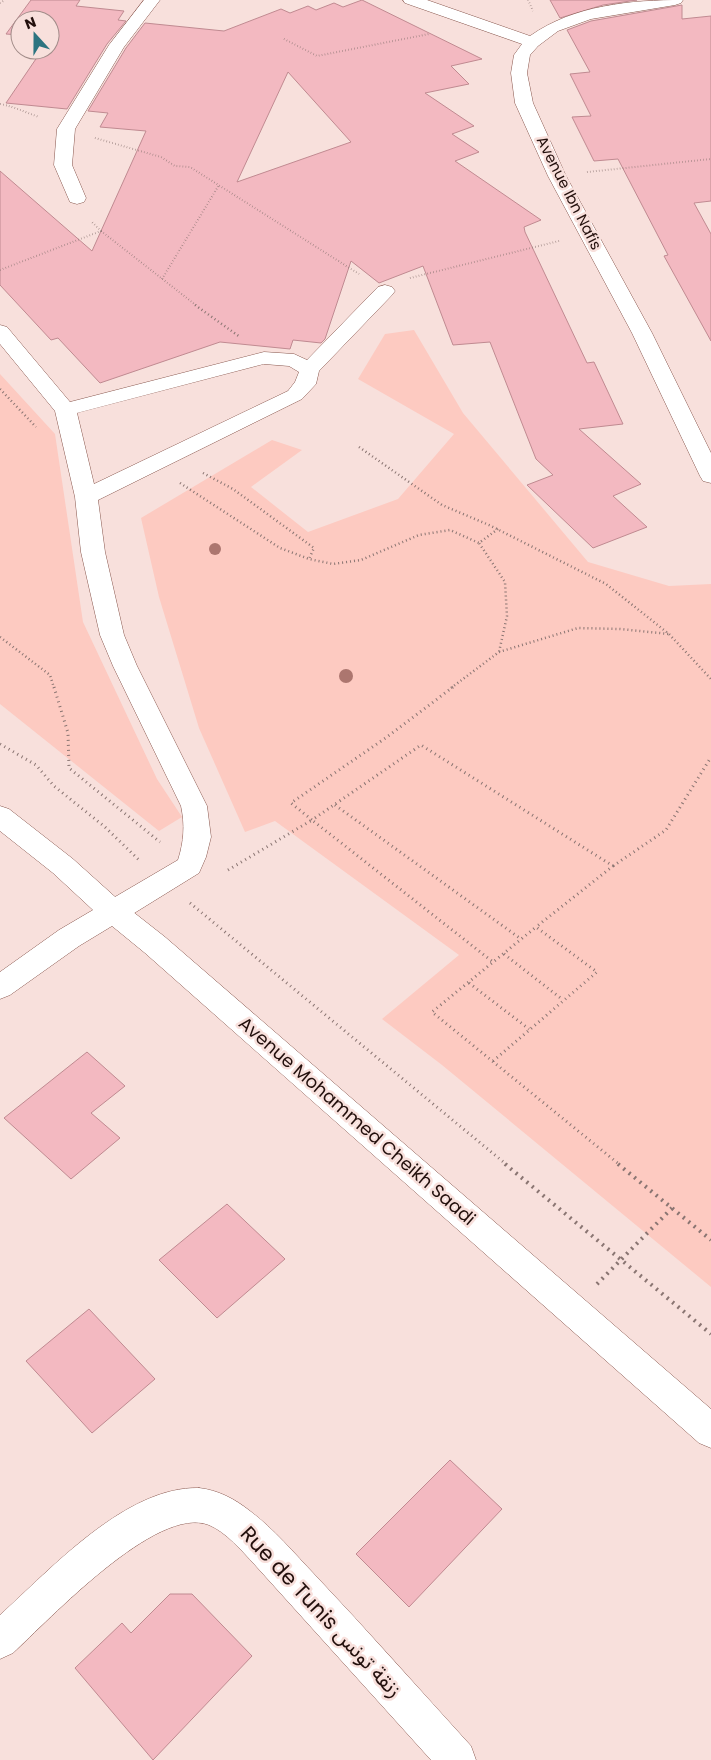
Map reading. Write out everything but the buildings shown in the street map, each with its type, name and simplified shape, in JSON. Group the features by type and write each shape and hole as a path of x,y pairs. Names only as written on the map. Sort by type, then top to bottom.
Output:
{"street":[{"path":"77,198 63,165 69,122 117,45 152,0"},
{"path":"412,0 532,42"},
{"name":"Avenue Ibn Nafis","path":"675,0 587,15 552,28 532,42 522,55 519,63 519,73 524,103 557,176 642,333 711,476"},
{"path":"86,496 295,395 305,385 310,374 309,370 385,291"},
{"path":"0,330 65,410 86,496 93,552 112,635 125,666 194,806 199,827 189,866 70,938 0,987"},
{"path":"65,410 264,358 287,359 301,363 309,370"},
{"name":"Avenue Mohammed Cheikh Saadi","path":"0,816 64,866 113,912 155,945 711,1430"},
{"name":"Rue de Tunis زنقة تونس","path":"0,1640 97,1551 119,1534 140,1522 182,1507 201,1506 216,1509 239,1524 332,1619 457,1760"}],"path":[{"path":"0,3 5,0"},
{"path":"284,39 317,56 459,29 475,21"},
{"path":"0,104 19,107 36,117 69,122 130,150 161,157 175,166 190,167 385,291 404,279 589,234"},
{"path":"557,176 711,159"},
{"path":"162,279 219,185"},
{"path":"77,198 82,211 101,231 204,312 238,335 255,360"},
{"path":"0,270 101,231"},
{"path":"359,447 442,505 498,529 606,584 669,634 711,679"},
{"path":"169,455 233,489 276,519 314,548 309,559"},
{"path":"150,465 280,548 309,559 333,564 360,560 419,535 450,530 479,543 505,582 507,616 499,652"},
{"path":"479,543 498,529"},
{"path":"493,962 291,803 388,737 499,652 578,628 620,629 669,634"},
{"path":"0,638 50,675 68,733 69,768 189,866"},
{"path":"0,744 36,764 54,786 105,827 163,882 711,1334"},
{"path":"228,870 312,820 421,745 613,866"},
{"path":"711,757 666,830 613,866 432,1012 711,1240"},
{"path":"335,805 521,939"},
{"path":"492,1061 596,972 536,927"},
{"path":"504,954 563,1000"},
{"path":"469,982 529,1030"},
{"path":"572,1309 672,1208"}],"shaded area":[{"path":"414,330 463,413 588,562 669,586 711,584 711,1287 442,1065 382,1019 459,955 275,821 245,832 199,728 159,597 141,518 272,440 302,450 251,487 308,532 398,499 454,434 358,379 385,334"},
{"path":"0,374 55,434 83,622 157,779 182,817 159,831 0,704"}]}
